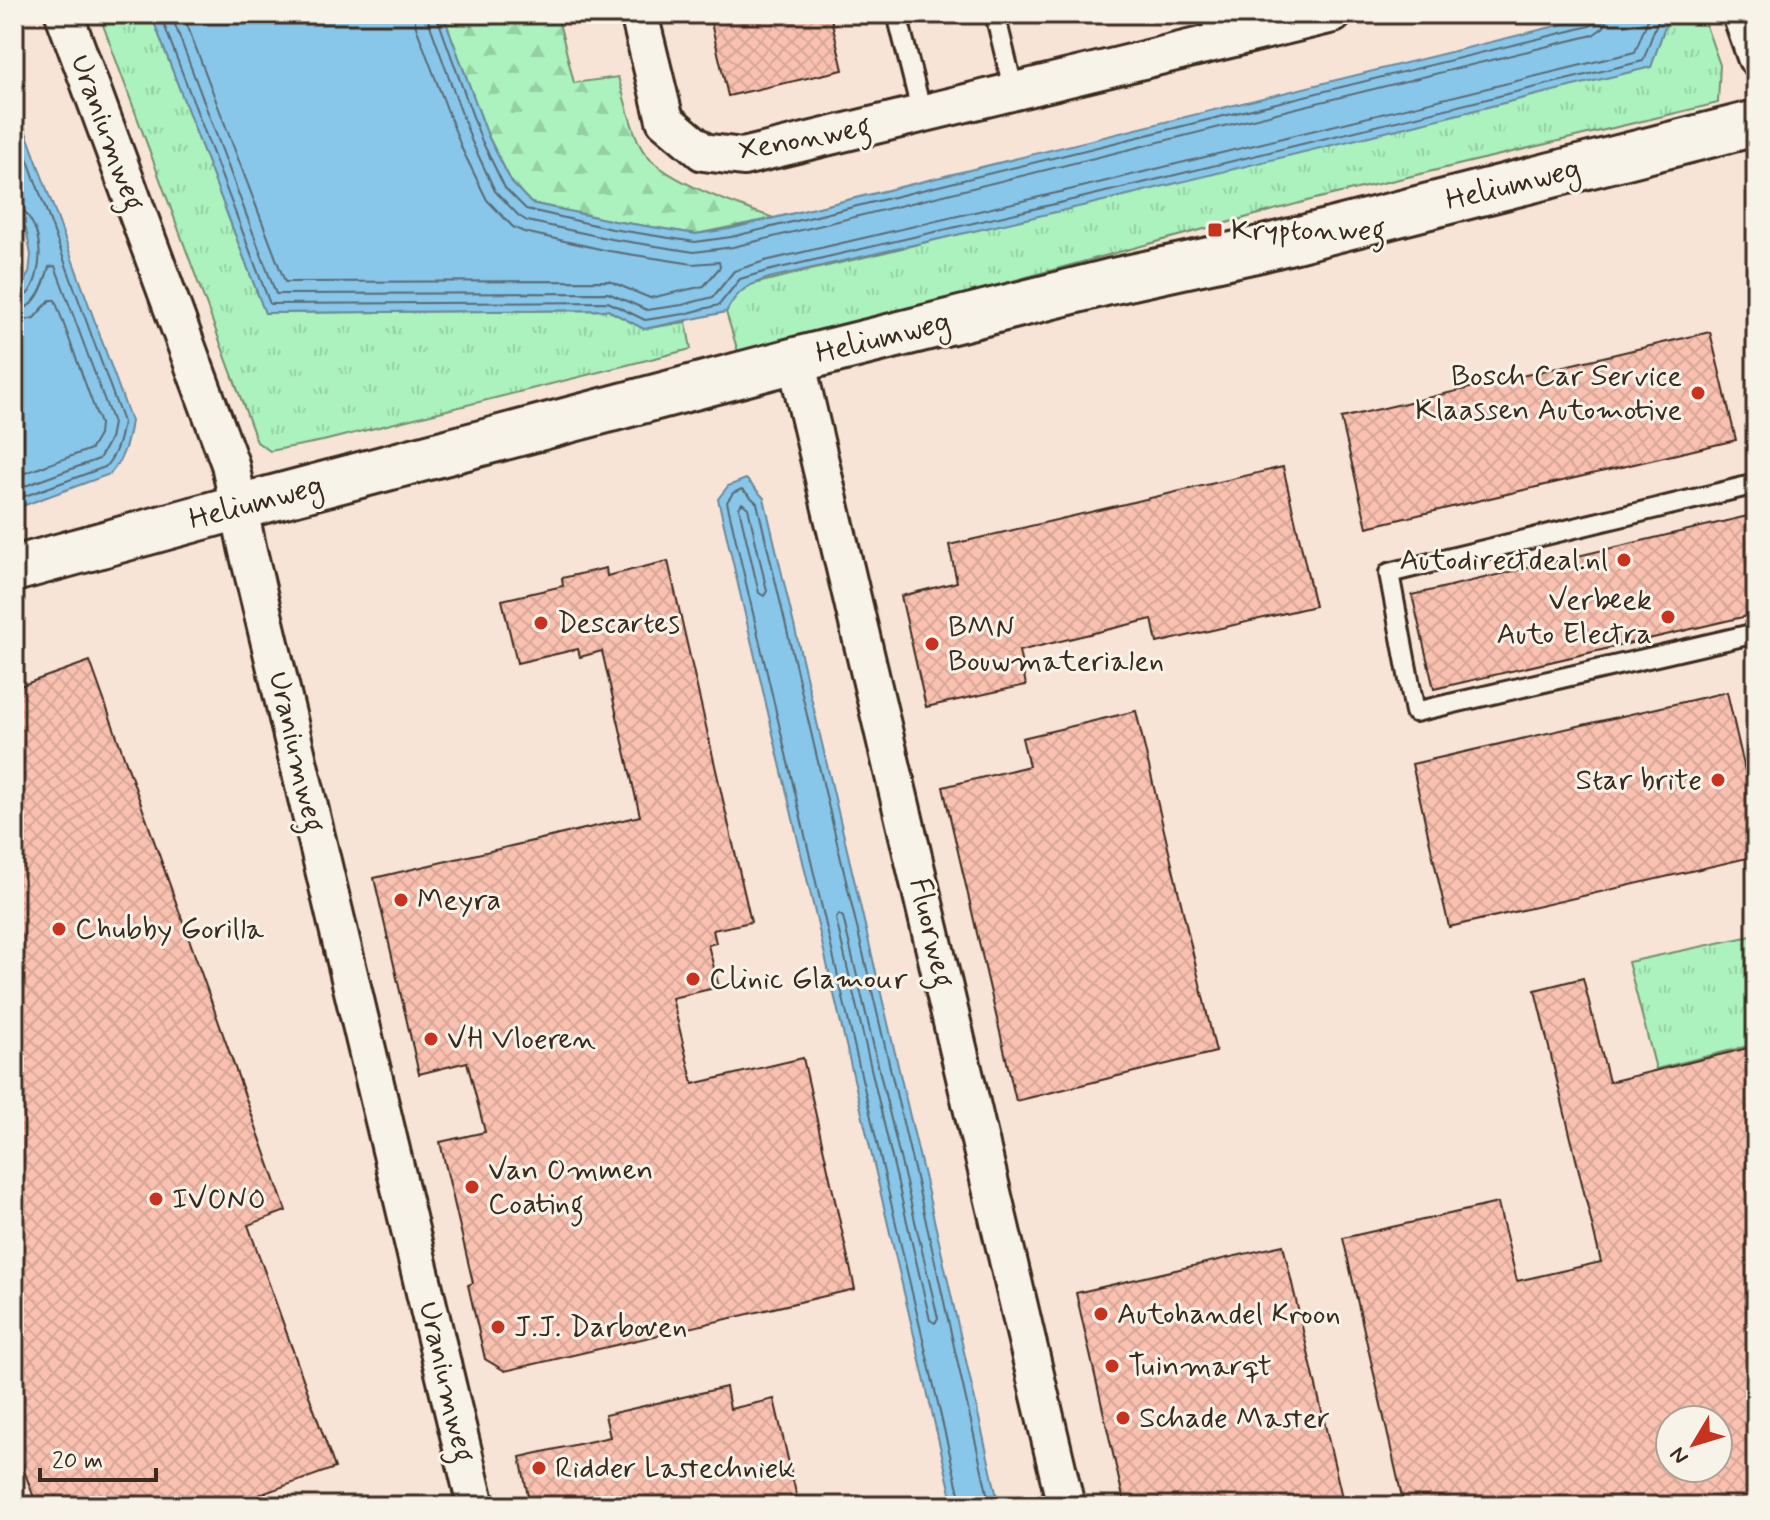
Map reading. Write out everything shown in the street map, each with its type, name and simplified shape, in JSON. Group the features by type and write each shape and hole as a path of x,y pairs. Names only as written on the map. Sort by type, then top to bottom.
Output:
{"street":[{"name":"Uraniumweg","path":"64,14 230,464 476,1506"},
{"name":"Xenonweg","path":"639,14 665,120 703,152 743,157 1014,92 1214,28 1310,17"},
{"path":"1741,14 1756,57"},
{"name":"Heliumweg","path":"14,569 796,360 1109,282 1260,249 1756,123"},
{"name":"Fluorweg","path":"796,360 1066,1506"}],"lane":[{"path":"897,14 922,114"},
{"path":"995,14 1014,92"},
{"path":"1756,484 1389,573 1415,712 1756,633"}],"shaded area":[{"path":"14,14 1756,14 1756,1506 14,1506"}],"green space":[{"path":"99,14 151,14 265,313 608,310 644,329 686,322 691,349 323,441 270,451 257,442"},
{"path":"443,14 557,14 574,83 618,77 635,133 651,160 702,191 774,218 696,234 531,203 512,183 488,136"},
{"path":"1669,14 1696,14 1704,20 1720,65 1718,103 1311,200 739,355 726,312 734,296 745,286 1651,67"},
{"path":"1756,935 1756,1044 1656,1069 1628,962"}],"water":[{"path":"151,14 443,14 488,136 512,183 531,203 696,234 729,229 1605,14 1669,14 1651,67 1091,204 769,278 743,290 726,312 644,329 608,310 265,313"},
{"path":"14,99 131,421 125,449 110,474 14,509 14,297 29,273 31,255 26,229 14,212"},
{"path":"746,479 764,498 999,1506 954,1506 718,499 728,486"}],"building":[{"path":"709,14 830,14 843,70 728,96"},
{"path":"1710,332 1736,440 1367,527 1341,418"},
{"path":"1283,467 1315,606 1157,643 1152,619 1019,651 1026,685 926,707 901,596 957,582 949,545"},
{"path":"1756,514 1756,614 1434,689 1412,595"},
{"path":"668,561 751,922 713,930 716,943 708,945 719,987 672,998 693,1084 803,1058 855,1289 505,1371 485,1359 468,1285 473,1283 440,1142 485,1132 467,1062 419,1074 374,878 640,816 602,651 580,657 578,649 517,663 502,600 563,586 562,578 606,568 607,576"},
{"path":"90,661 286,1211 248,1225 335,1468 228,1506 37,1506 14,1443 14,688"},
{"path":"1727,692 1756,818 1756,856 1449,927 1412,764"},
{"path":"1136,711 1216,1052 1016,1101 943,787 1029,766 1022,738"},
{"path":"1583,978 1609,1082 1756,1046 1756,1506 1404,1506 1343,1238 1498,1203 1517,1281 1601,1262 1535,990"},
{"path":"1283,1245 1344,1506 1125,1506 1076,1293"},
{"path":"726,1387 730,1409 774,1399 799,1506 530,1506 520,1457 610,1437 605,1415"}],"place":[{"name":"Kryptonweg","path":"1215,230"},
{"name":"Bosch Car Service Klaassen Automotive","path":"1698,393"},
{"name":"Autodirectdeal.nl","path":"1624,560"},
{"name":"Verbeek Auto Electra","path":"1668,617"},
{"name":"Descartes","path":"541,623"},
{"name":"BMN Bouwmaterialen","path":"932,644"},
{"name":"Star brite","path":"1718,780"},
{"name":"Meyra","path":"401,900"},
{"name":"Chubby Gorilla","path":"59,929"},
{"name":"Clinic Glamour","path":"693,979"},
{"name":"VH Vloeren","path":"431,1039"},
{"name":"Van Ommen Coating","path":"472,1187"},
{"name":"IVONO","path":"156,1199"},
{"name":"Autohandel Kroon","path":"1101,1314"},
{"name":"J.J. Darboven","path":"498,1327"},
{"name":"Tuinmarqt","path":"1112,1366"},
{"name":"Schade Master","path":"1123,1418"},
{"name":"Ridder Lastechniek","path":"539,1468"}]}
